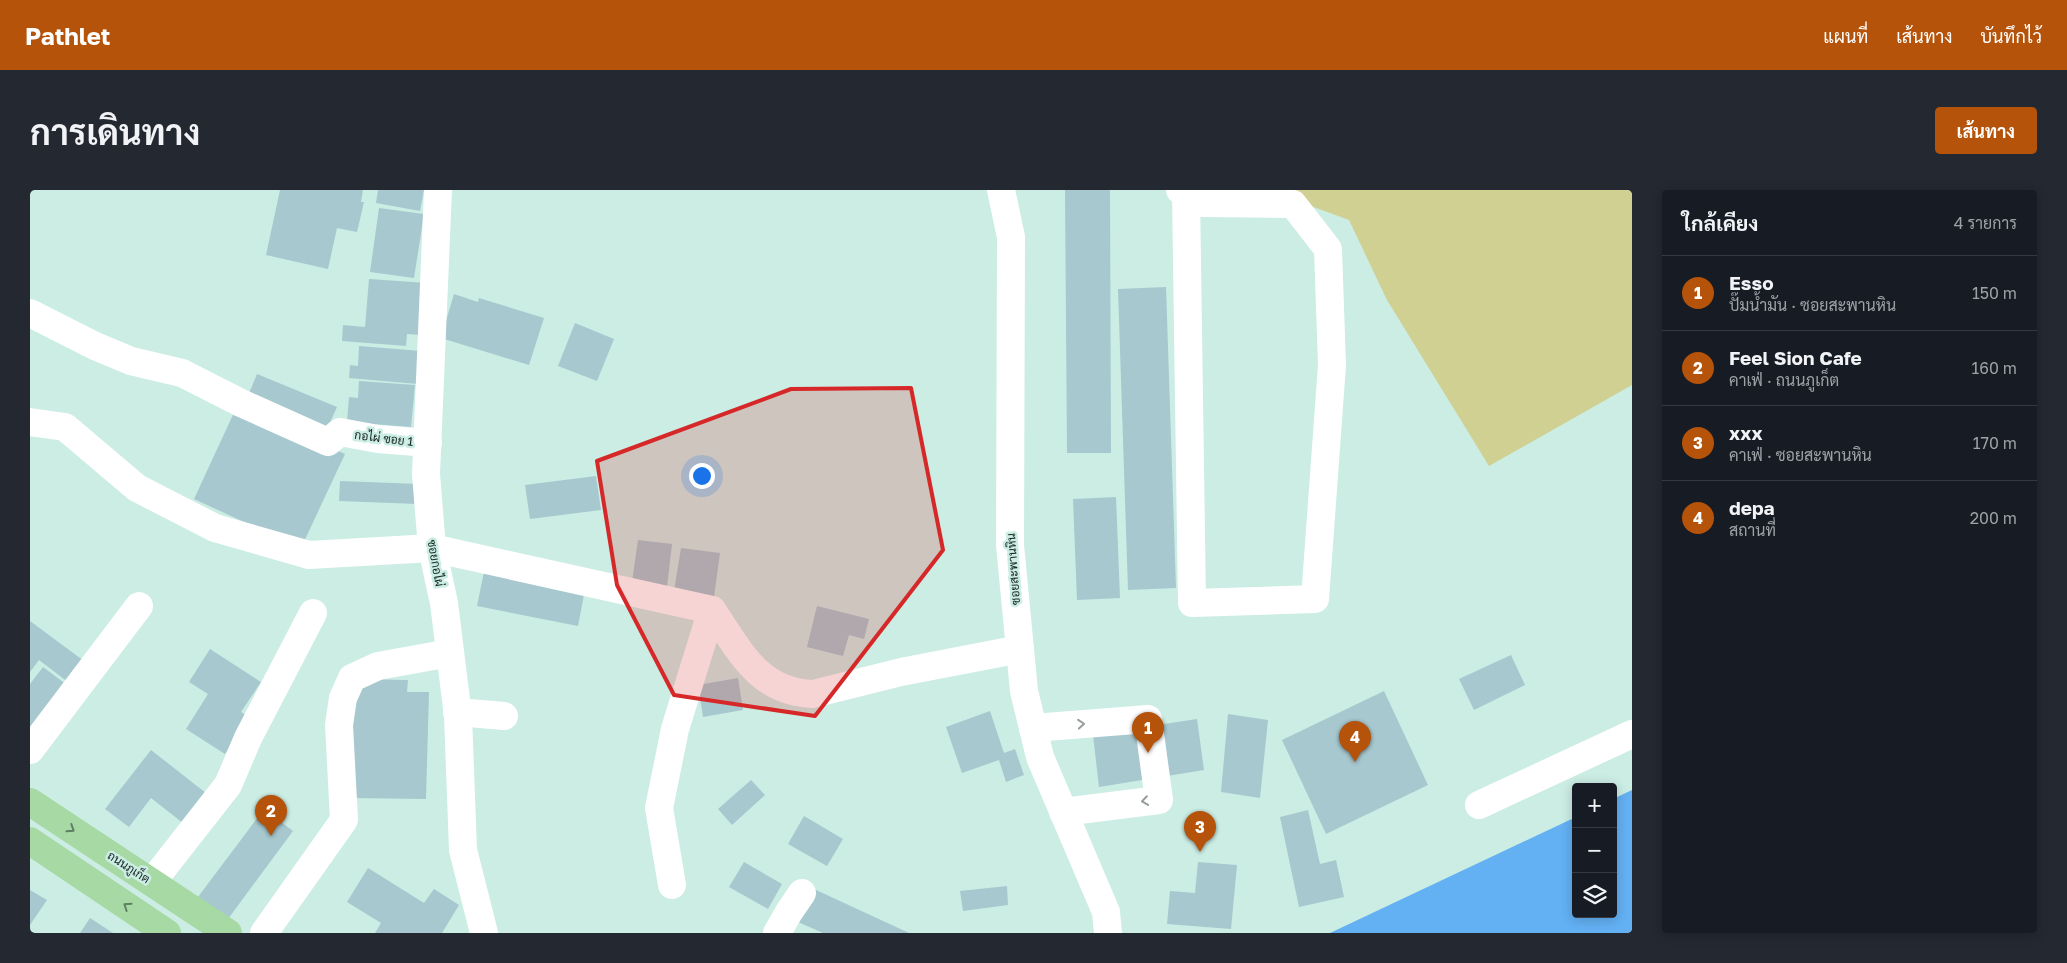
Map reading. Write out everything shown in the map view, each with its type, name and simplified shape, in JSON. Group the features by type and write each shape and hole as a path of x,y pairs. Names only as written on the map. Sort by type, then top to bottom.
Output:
{"main road":[{"name":"ถนนภูเก็ต","path":"30,802 226,932"},
{"path":"30,841 167,933"}],"street":[{"name":"ซอยกอไผ่","path":"438,190 426,474 432,548 444,603 457,712 463,850 484,933"},
{"name":"ซอยสะพานหิน","path":"1001,190 1011,237 1010,545 1024,691 1040,757 1106,912 1108,933"},
{"path":"1183,192 1203,203 1293,204 1328,249 1332,365 1315,599 1192,603 1183,192"},
{"name":"กอไผ่ ซอย 1","path":"30,313 95,346 131,361 182,373 241,403 328,442 340,432 378,439 428,443"},
{"path":"30,422 65,427 137,488 215,528 309,555 432,548 712,610 749,663 759,674 783,690 798,694 813,694 901,672 1020,649"},
{"path":"30,750 139,606"},
{"path":"672,884 658,808 675,729 712,610"},
{"path":"152,882 228,785 248,738 313,613"},
{"path":"264,933 344,820 339,725 343,698 352,678 378,666 450,652"},
{"path":"457,712 504,716"},
{"path":"1033,728 1148,719 1160,800 1063,812"},
{"path":"1479,805 1632,734"},
{"path":"777,933 802,893"}],"highlighted area":[{"path":"911,388 943,550 815,716 674,695 617,585 597,461 791,389"}],"green space":[{"path":"1267,190 1632,190 1632,385 1489,466 1387,300 1349,220"}],"water":[{"path":"1632,790 1632,933 1330,933 1572,819 1572,918 1617,918 1617,797"}],"building":[{"path":"280,190 363,190 361,202 364,202 357,232 337,228 328,269 266,255"},
{"path":"378,190 424,190 420,211 376,203"},
{"path":"1065,190 1110,190 1111,453 1067,453"},
{"path":"379,208 424,214 414,278 370,272"},
{"path":"369,279 427,283 422,335 407,334 406,346 342,341 343,325 365,327"},
{"path":"1166,287 1176,588 1128,590 1118,289"},
{"path":"454,294 478,302 479,298 544,318 529,365 441,338"},
{"path":"575,323 614,339 597,381 558,366"},
{"path":"359,346 421,351 418,384 349,378 350,365 358,366"},
{"path":"257,374 337,407 324,436 245,403"},
{"path":"359,381 415,385 411,427 347,422 349,397 358,398"},
{"path":"238,404 345,454 301,548 194,499"},
{"path":"596,476 601,510 530,519 525,485"},
{"path":"340,481 419,484 418,504 339,501"},
{"path":"1116,497 1120,598 1077,600 1073,499"},
{"path":"638,540 672,544 667,587 632,582"},
{"path":"681,548 720,553 714,597 674,591"},
{"path":"484,572 586,584 578,626 477,606"},
{"path":"817,606 869,619 864,639 849,635 843,656 807,647"},
{"path":"30,621 84,661 68,682 39,660 30,672"},
{"path":"210,649 261,682 241,712 249,717 225,754 186,729 208,694 189,682"},
{"path":"1511,655 1525,685 1474,710 1459,679"},
{"path":"43,667 71,688 30,742 30,684"},
{"path":"738,678 743,710 703,717 698,685"},
{"path":"354,679 408,680 407,692 429,692 426,799 351,798"},
{"path":"1384,691 1428,785 1326,834 1282,740"},
{"path":"990,711 1004,753 1015,749 1024,775 1006,782 999,760 962,773 946,727"},
{"path":"1228,714 1268,720 1260,798 1221,792"},
{"path":"1197,719 1204,770 1099,787 1093,735"},
{"path":"151,750 211,797 188,827 151,798 129,827 105,809"},
{"path":"751,780 765,795 732,825 718,809"},
{"path":"264,809 293,831 228,919 198,897"},
{"path":"1308,810 1320,864 1336,860 1344,897 1299,907 1280,817"},
{"path":"804,816 843,839 827,866 788,844"},
{"path":"744,862 782,884 768,909 729,887"},
{"path":"1198,862 1237,865 1231,929 1167,924 1170,891 1195,893"},
{"path":"368,868 424,903 434,889 459,905 442,933 375,933 381,923 347,902"},
{"path":"1007,886 1008,905 963,911 960,891"},
{"path":"814,889 909,933 823,933 798,922"},
{"path":"30,890 47,900 30,925"},
{"path":"90,918 113,933 80,933"}],"place":[{"name":"Esso","path":"1148,753"},
{"name":"depa","path":"1355,762"},
{"name":"Feel Sion Cafe","path":"271,836"},
{"name":"xxx","path":"1200,852"}]}
